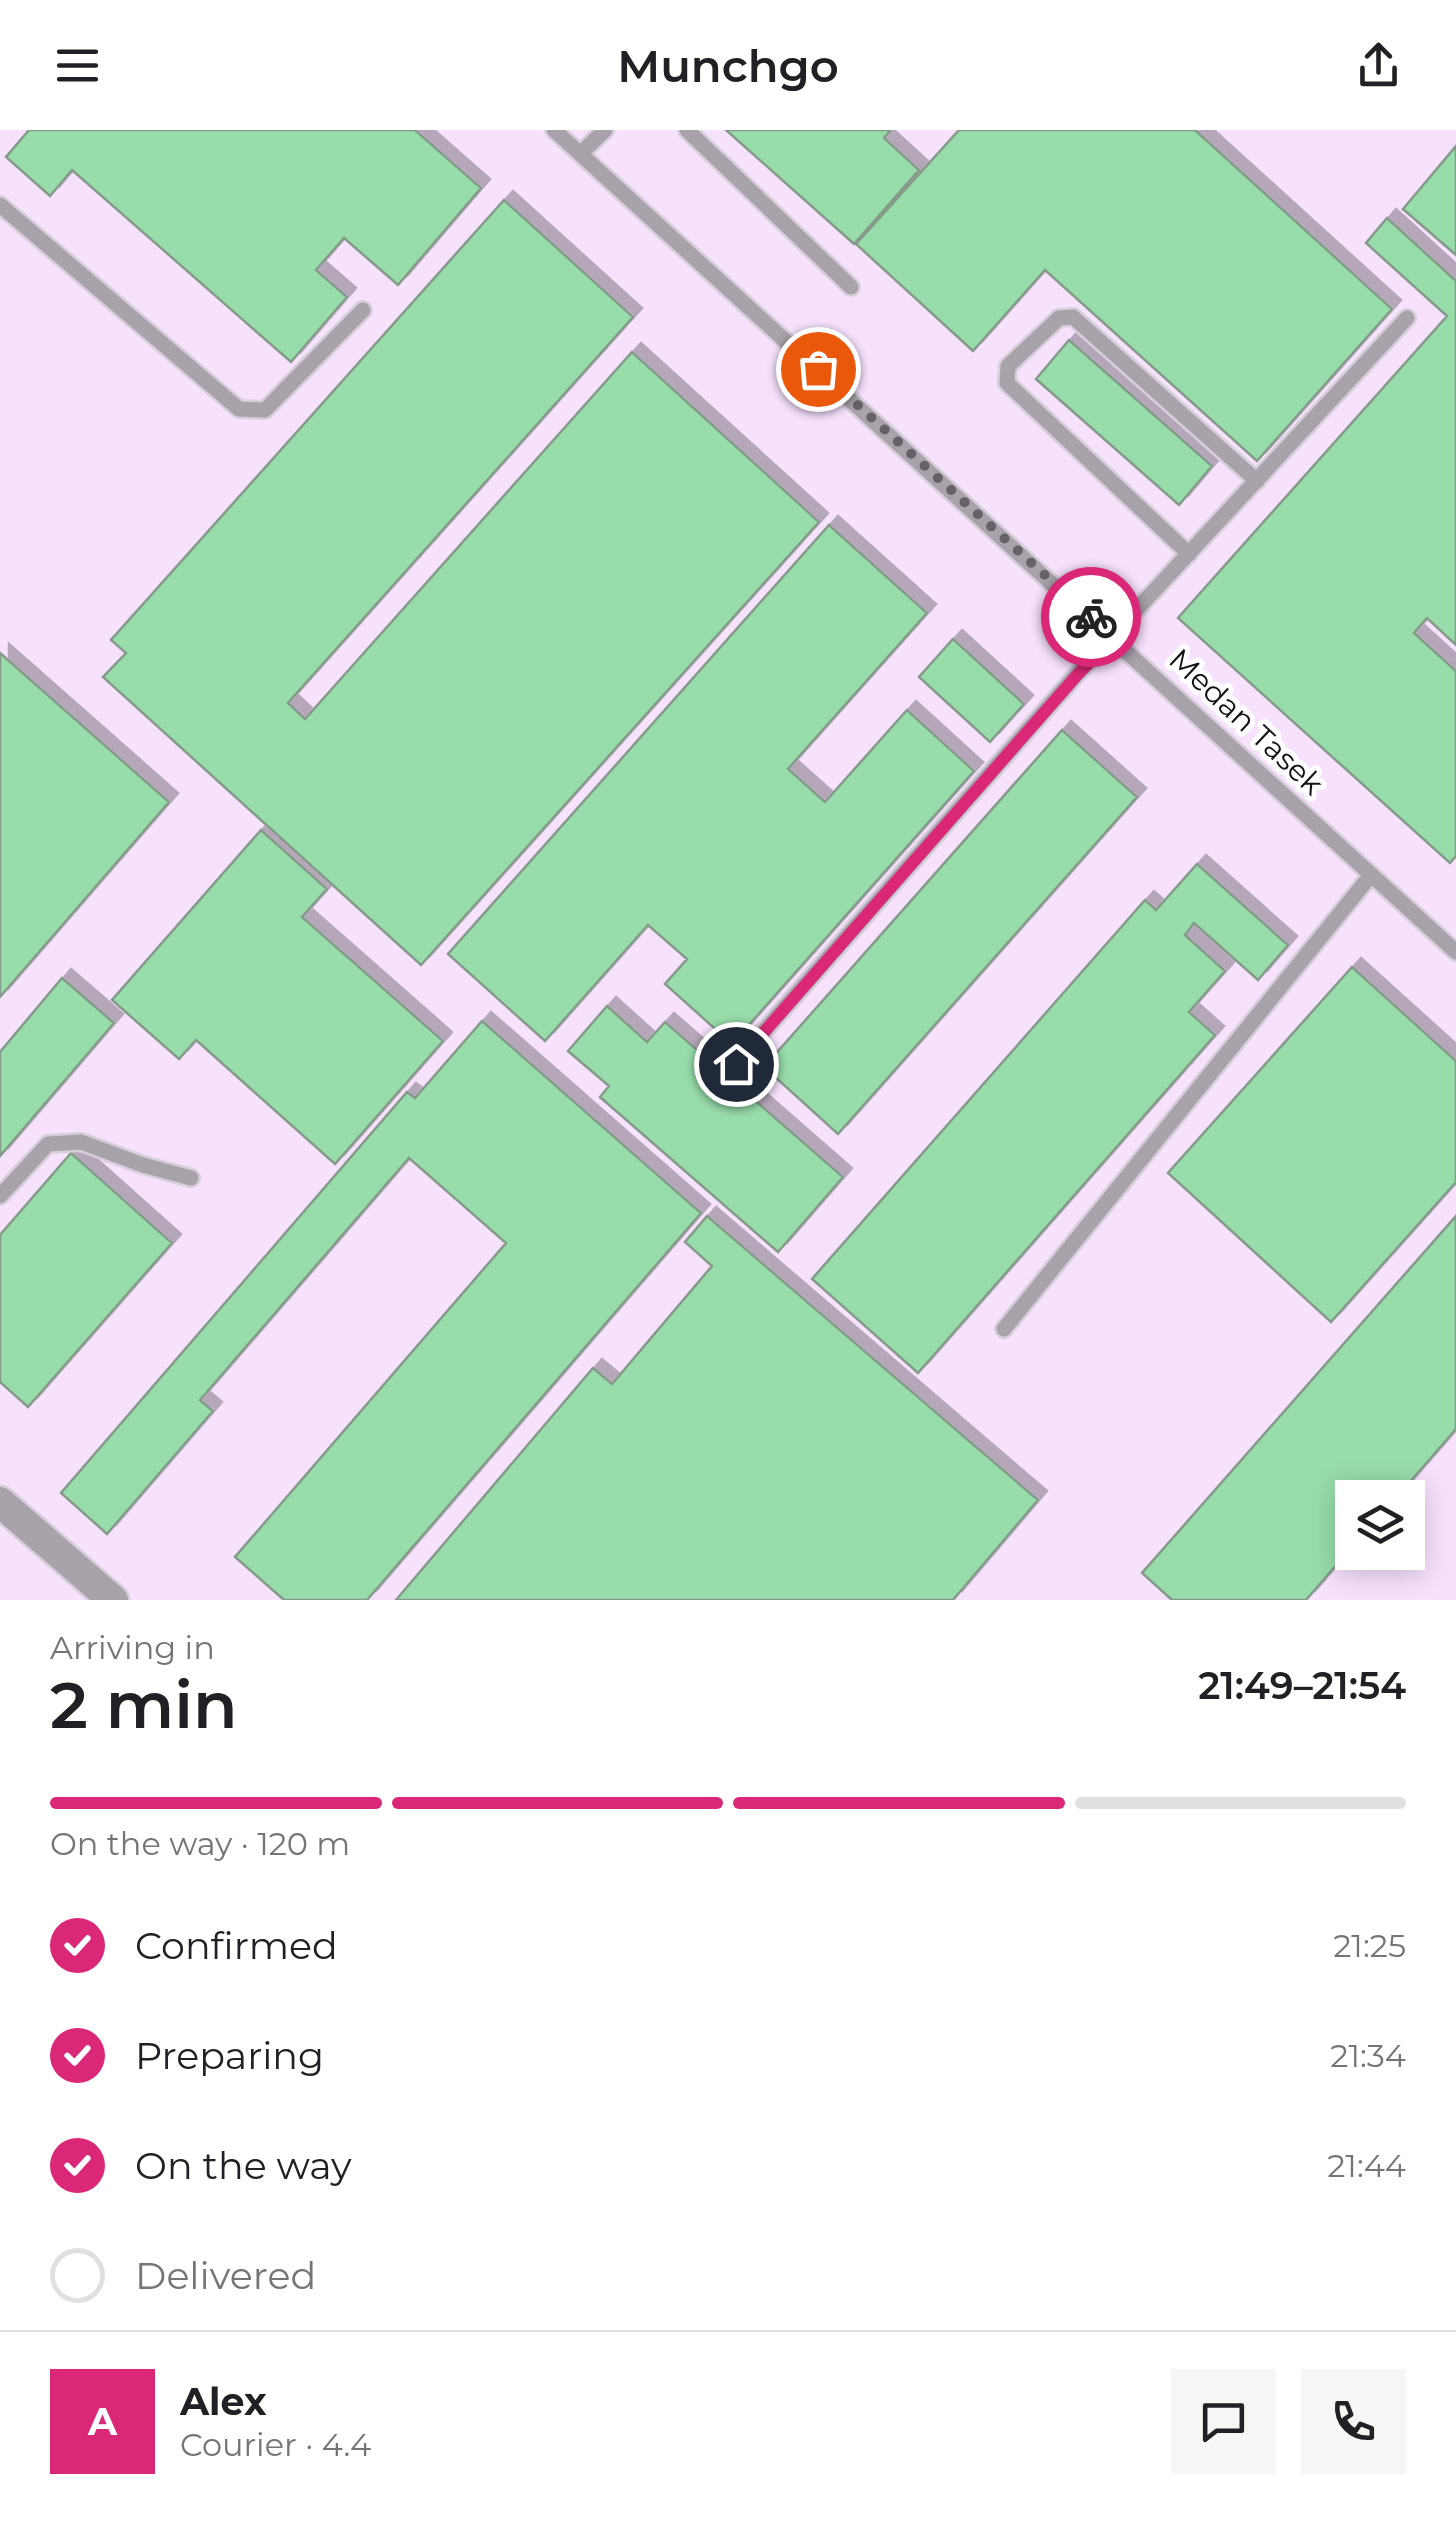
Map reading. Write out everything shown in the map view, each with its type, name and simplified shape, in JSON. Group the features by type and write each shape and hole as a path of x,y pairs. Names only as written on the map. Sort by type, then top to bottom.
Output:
{"street":[{"path":"0,1502 112,1600"}],"lane":[{"name":"Medan Tasek","path":"554,130 1456,952"},
{"path":"580,154 605,130"},
{"path":"687,130 851,286"},
{"path":"0,205 239,410 265,410 363,310"},
{"path":"1189,554 1007,384 1008,366 1059,318 1073,317 1258,481"},
{"path":"736,1064 1078,674 1406,318"},
{"path":"1004,1329 1371,876"},
{"path":"0,1196 48,1144 81,1142 191,1178"}],"shaded area":[{"path":"0,130 1456,130 1456,1600 0,1600"}],"building":[{"path":"29,130 415,130 481,188 398,285 344,238 316,270 347,297 291,362 72,170 50,196 6,157"},
{"path":"726,130 891,130 884,138 919,170 854,244"},
{"path":"959,130 1195,130 1392,309 1257,461 1045,270 973,351 856,244"},
{"path":"1456,146 1456,255 1403,209"},
{"path":"504,200 633,317 288,703 305,719 632,352 819,522 421,965 103,677 126,653 111,640"},
{"path":"1387,218 1456,281 1456,645 1427,618 1414,633 1456,671 1456,856 1450,863 1178,618 1447,316 1366,243"},
{"path":"1069,340 1212,466 1179,505 1036,379"},
{"path":"829,525 927,613 788,769 825,802 907,710 974,771 732,1044 665,984 687,959 648,925 545,1041 448,954"},
{"path":"953,639 1024,704 990,742 919,677"},
{"path":"0,653 169,802 0,997"},
{"path":"1062,730 1137,797 838,1134 764,1067"},
{"path":"261,830 327,889 302,917 443,1041 335,1164 196,1040 179,1059 112,1000"},
{"path":"1197,864 1288,945 1258,980 1194,923 1185,935 1225,971 1189,1012 1215,1035 918,1373 812,1279 1145,900 1156,910"},
{"path":"1352,967 1456,1061 1456,1182 1331,1322 1168,1173"},
{"path":"62,978 114,1023 0,1156 0,1052"},
{"path":"607,1006 647,1042 665,1022 843,1177 778,1252 600,1097 609,1086 568,1051"},
{"path":"482,1021 701,1213 367,1600 284,1600 235,1557 506,1243 409,1158 200,1400 213,1411 107,1534 61,1493 407,1092 415,1098"},
{"path":"71,1153 172,1243 28,1407 0,1382 0,1235"},
{"path":"707,1216 1038,1500 953,1600 396,1600 593,1368 612,1384 712,1266 685,1242"},
{"path":"1456,1216 1456,1429 1412,1480 1335,1480 1335,1567 1306,1600 1172,1600 1142,1573"}],"way so far":[{"path":"818,369 1091,617"}],"route":[{"path":"736,1064 1078,674 1114,638 1091,617"}]}
